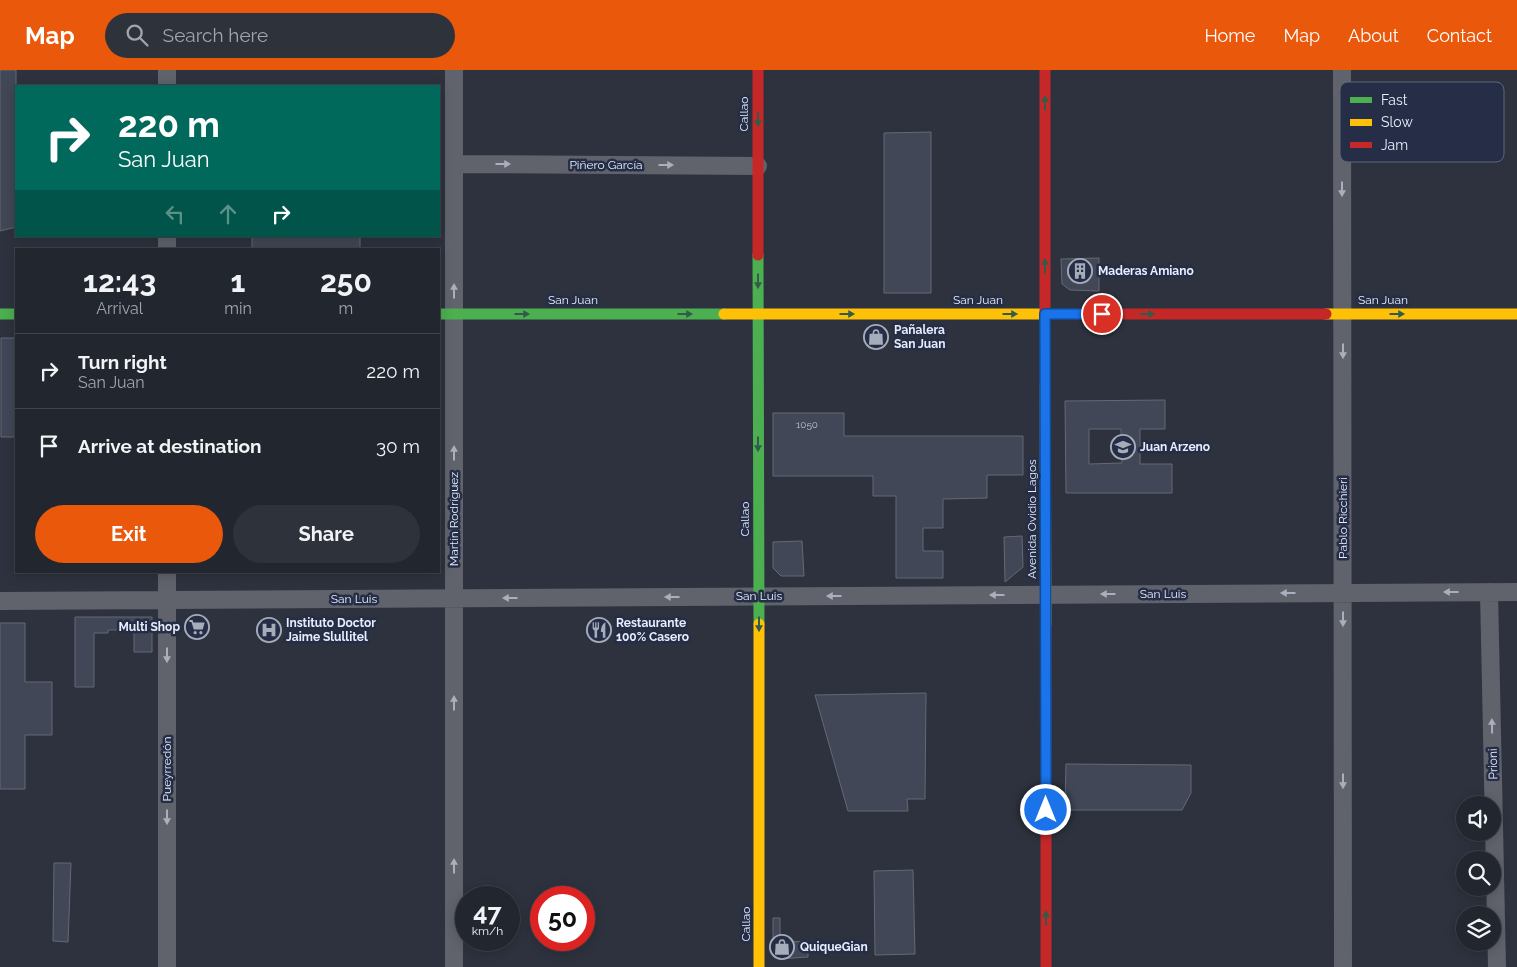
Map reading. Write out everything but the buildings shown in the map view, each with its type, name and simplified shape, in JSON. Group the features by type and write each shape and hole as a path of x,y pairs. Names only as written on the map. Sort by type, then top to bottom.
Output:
{"main road":[{"name":"Callao","path":"758,70 759,967"},
{"name":"Avenida Ovidio Lagos","path":"1045,70 1046,967"},
{"path":"0,314 15,314"},
{"name":"San Juan","path":"446,314 1517,314"}],"street":[{"path":"167,70 167,85"},
{"name":"Martín Rodríguez","path":"454,70 454,164 446,314 454,598 454,967"},
{"name":"Pablo Ricchieri","path":"1342,162 1344,967"},
{"name":"Piñero García","path":"454,164 758,166"},
{"name":"Pueyrredón","path":"167,573 167,967"},
{"name":"Prioni","path":"1489,592 1497,967"},
{"name":"San Luis","path":"0,600 1517,592"}],"traffic: fast":[{"path":"758,255 759,624"},
{"path":"0,314 15,314"},
{"path":"440,314 724,314"}],"traffic: slow":[{"path":"724,314 1047,314"},
{"path":"1326,314 1517,314"},
{"path":"1045,386 1046,625"},
{"path":"759,624 759,967"}],"traffic: jam":[{"path":"758,70 758,255"},
{"path":"1045,70 1045,386"},
{"path":"1047,314 1326,314"},
{"path":"1046,625 1046,967"}],"place":[{"name":"Maderas Amiano","path":"1080,271"},
{"name":"Pañalera San Juan","path":"876,337"},
{"name":"Juan Arzeno","path":"1123,447"},
{"name":"Multi Shop","path":"197,627"},
{"name":"Instituto Doctor Jaime Slullitel","path":"269,630"},
{"name":"Restaurante 100% Casero","path":"599,630"},
{"name":"QuiqueGian","path":"782,947"}],"route":[{"path":"1046,810 1045,314 1102,314"}]}
